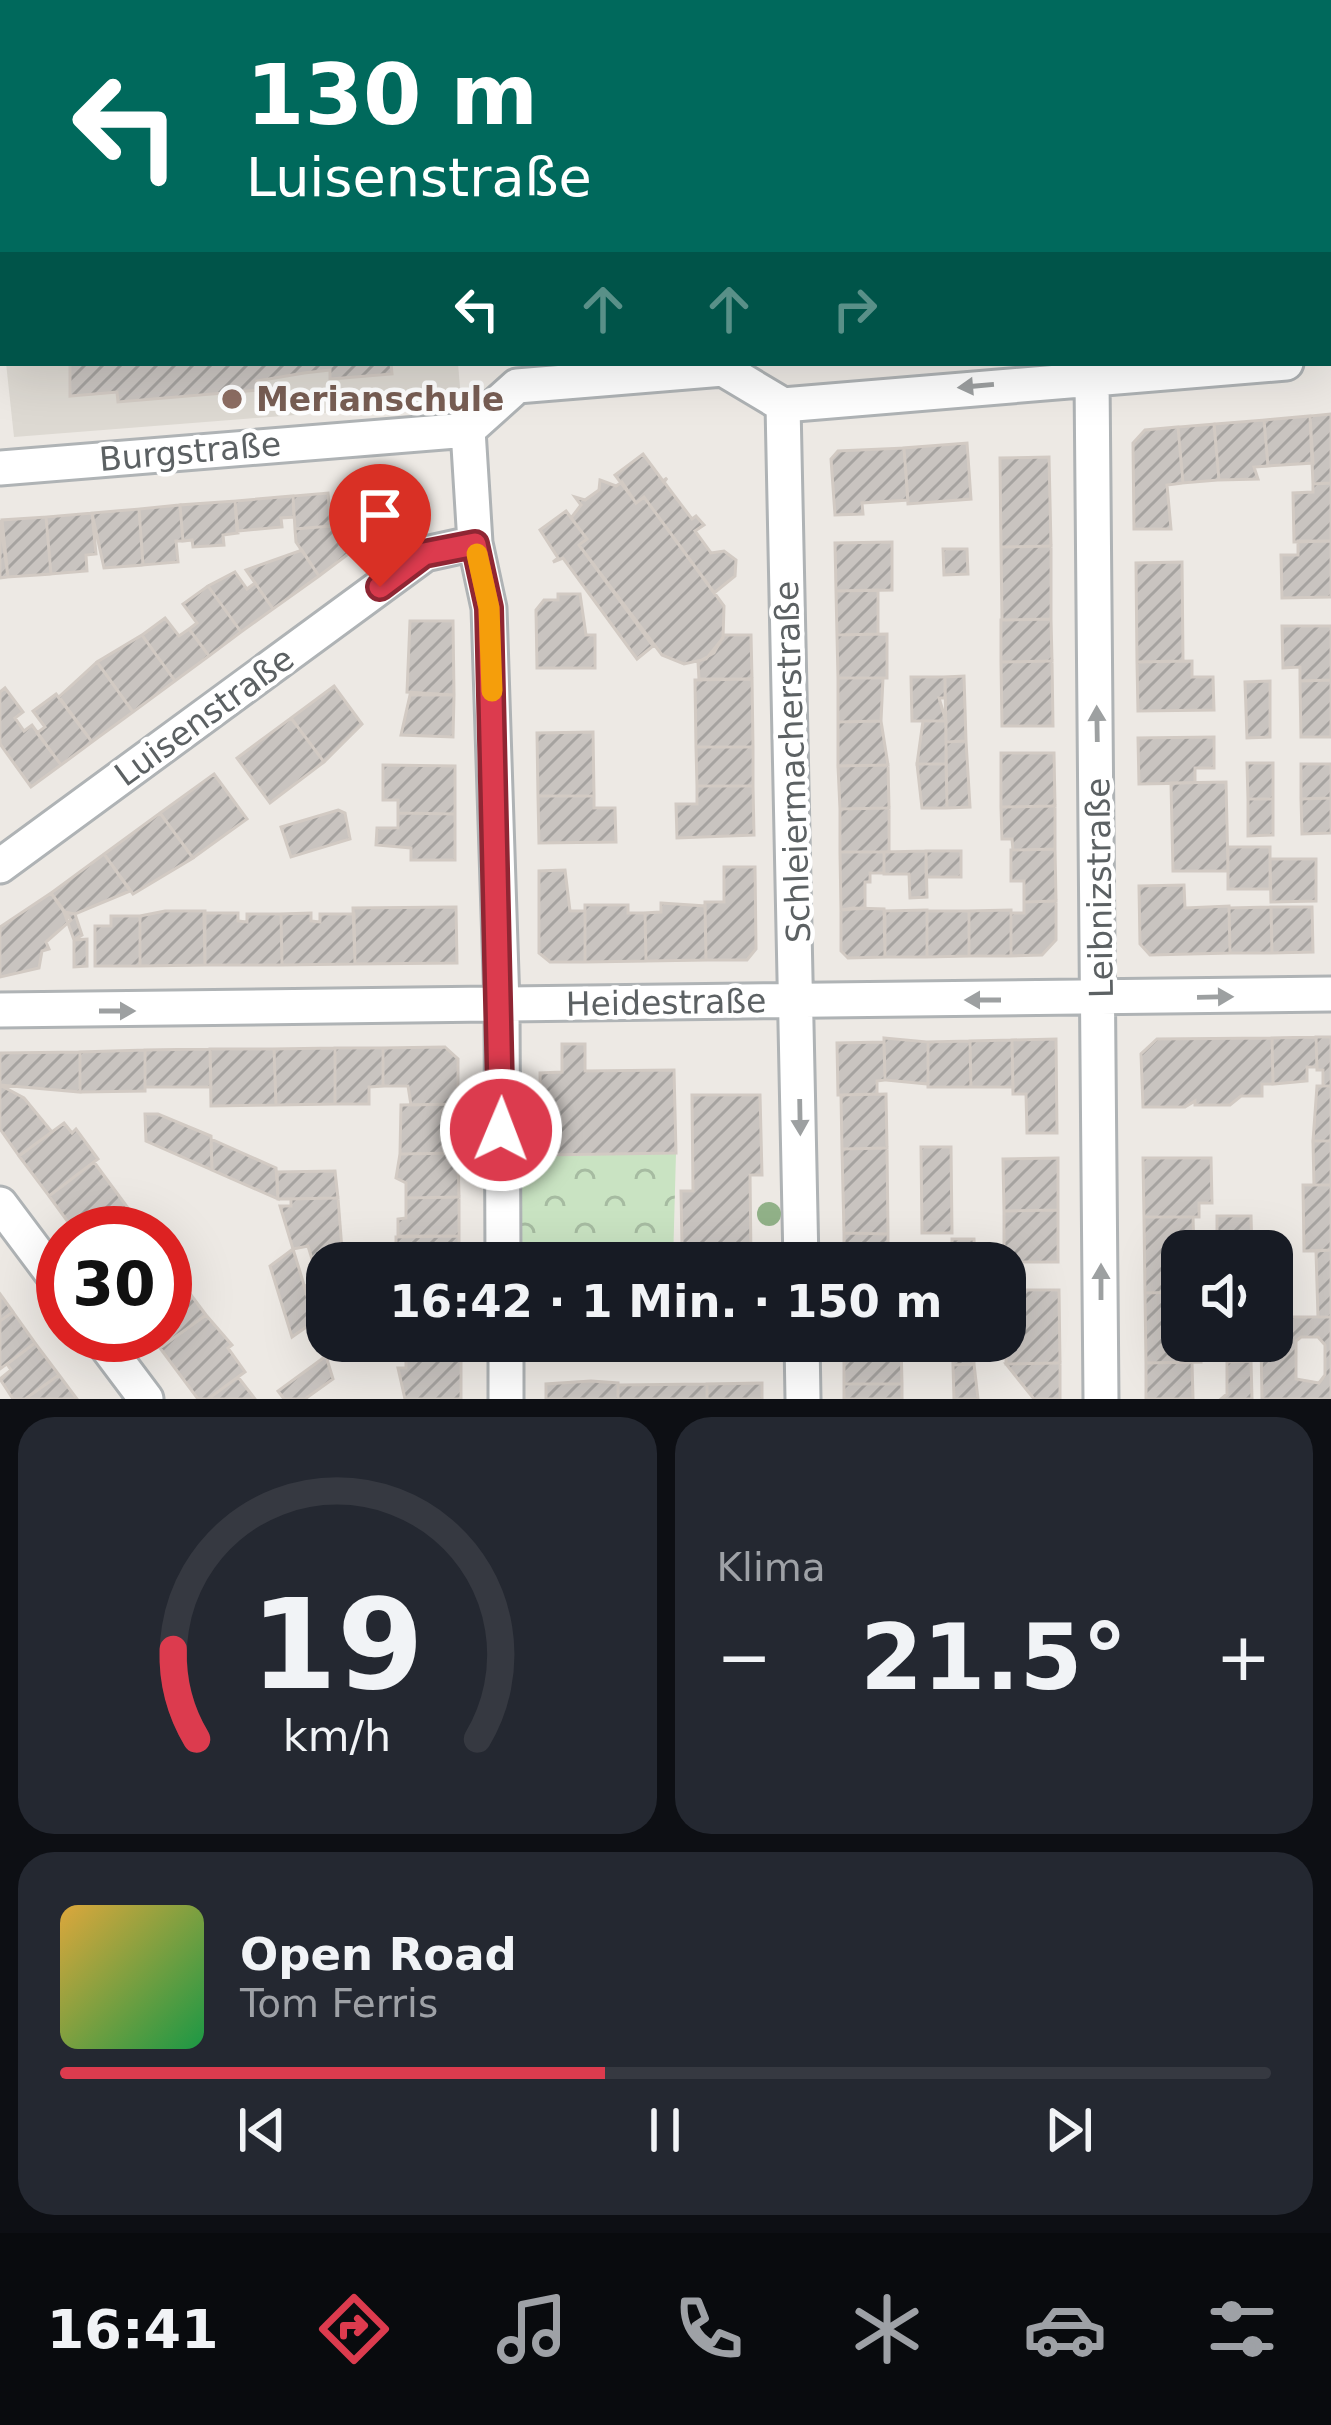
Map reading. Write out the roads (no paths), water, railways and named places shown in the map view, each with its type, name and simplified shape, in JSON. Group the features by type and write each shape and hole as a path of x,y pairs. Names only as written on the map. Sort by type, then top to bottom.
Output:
{"street":[{"path":"502,1242 502,1005 489,608 475,544 468,430 511,375 723,366 784,405 1244,366"},
{"name":"Leibnizstraße","path":"1092,377 1101,1399"},
{"name":"Schleiermacherstraße","path":"784,405 801,1242"},
{"name":"Burgstraße","path":"0,468 468,430"},
{"name":"Luisenstraße","path":"0,866 424,554 475,544"},
{"name":"Heidestraße","path":"0,1010 1331,994"},
{"path":"0,1204 36,1252"},
{"path":"118,1362 146,1399"},
{"path":"506,1362 506,1399"},
{"path":"802,1362 803,1399"}],"place":[{"name":"Merianschule","path":"232,399"}]}
